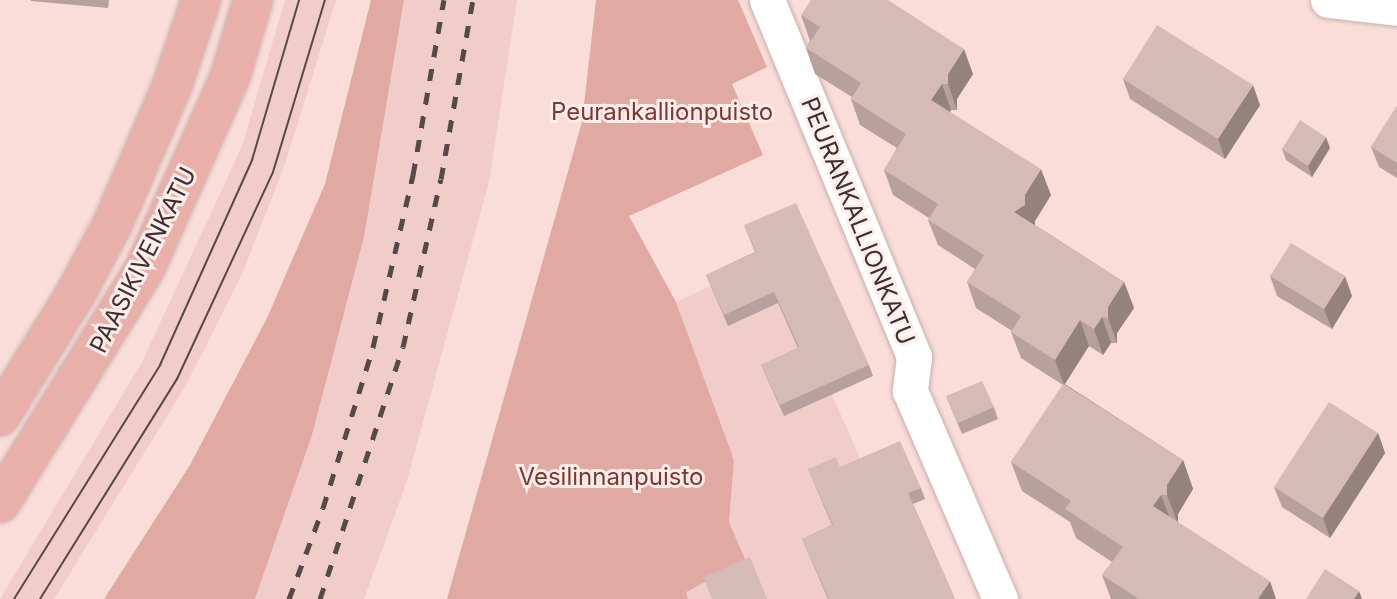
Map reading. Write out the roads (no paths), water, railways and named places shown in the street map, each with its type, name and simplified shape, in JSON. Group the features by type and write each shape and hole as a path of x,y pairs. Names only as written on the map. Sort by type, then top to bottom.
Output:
{"main road":[{"name":"PAASIKIVENKATU","path":"0,416 76,293 113,223 172,86 201,0"},
{"name":"PAASIKIVENKATU","path":"0,503 145,268 230,77 253,0"}],"street":[{"name":"PEURANKALLIONKATU","path":"766,0 914,358 910,391 1000,599"},
{"path":"1328,0 1397,8"}],"tram line":[{"path":"14,599 160,365 252,160 299,0"},
{"path":"40,599 177,379 273,172 325,0"}],"railway":[{"path":"289,599 323,508 373,347 413,175 444,0"},
{"path":"320,599 403,347 441,179 473,0"}],"park label":[{"name":"Peurankallionpuisto","path":"662,112"},
{"name":"Vesilinnanpuisto","path":"611,477"}]}
